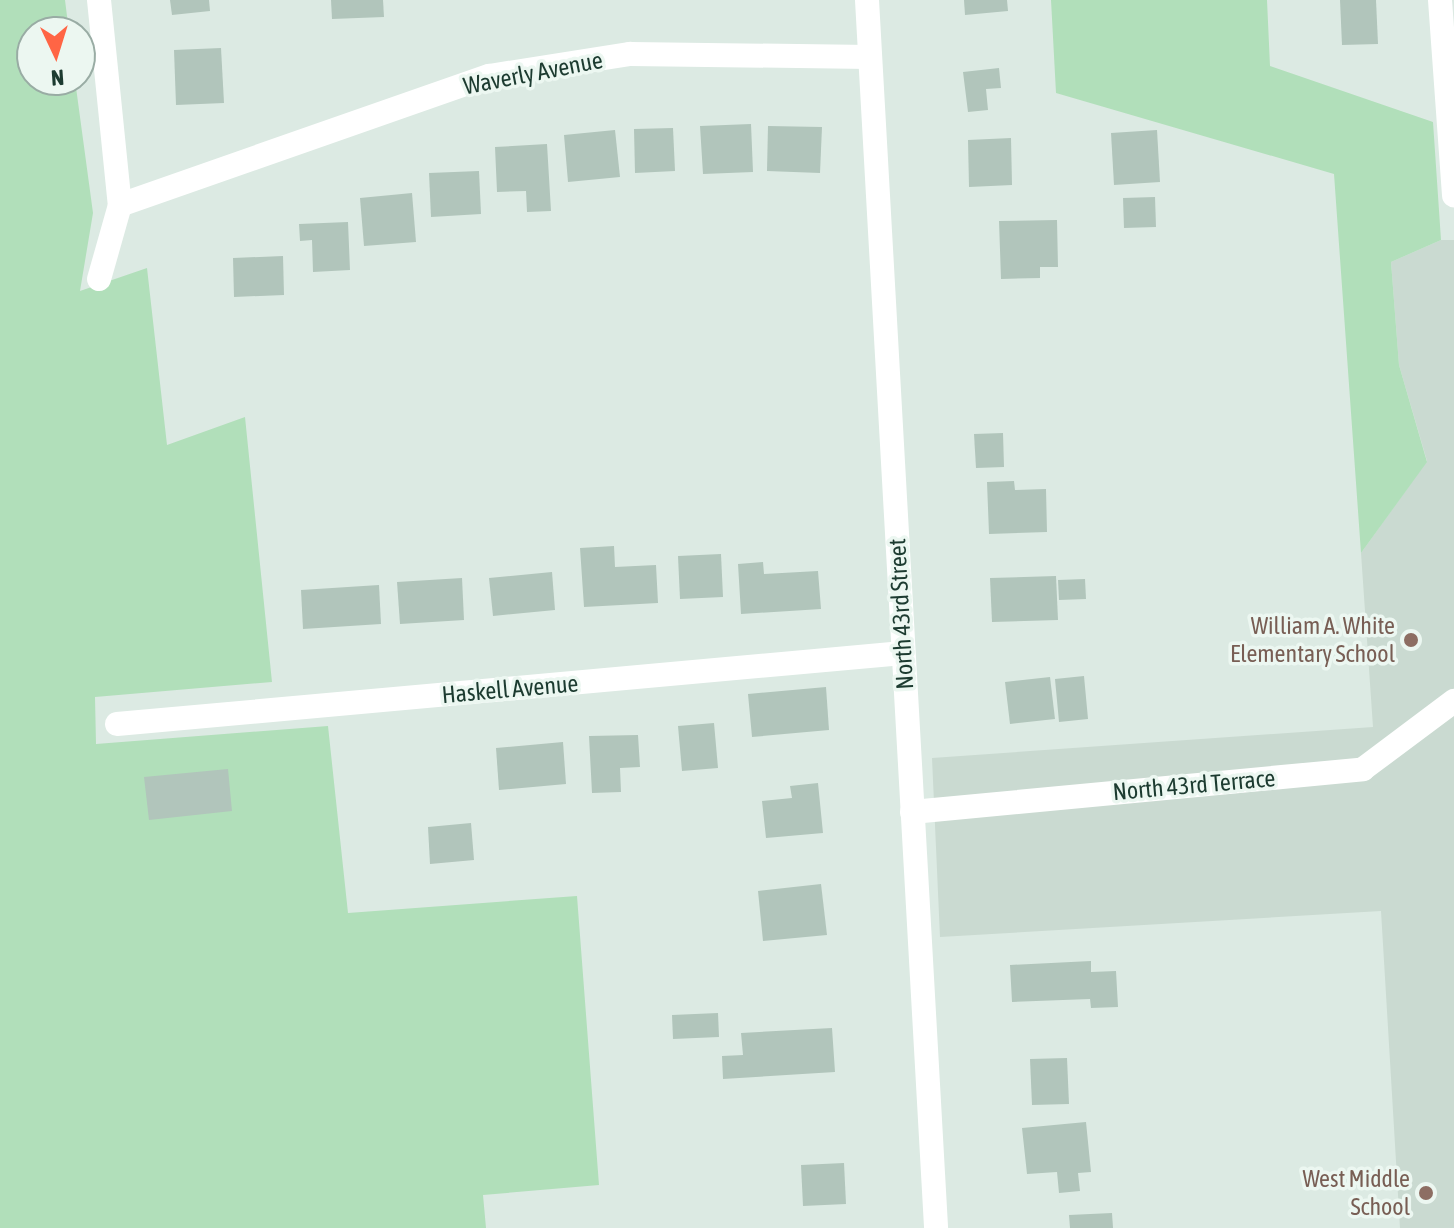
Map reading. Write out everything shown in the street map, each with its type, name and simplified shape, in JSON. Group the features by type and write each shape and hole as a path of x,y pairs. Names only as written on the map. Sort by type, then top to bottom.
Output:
{"street":[{"path":"99,0 120,205 99,279"},
{"name":"North 43rd Street","path":"867,0 936,1228"},
{"path":"1440,0 1454,195"},
{"name":"Waverly Avenue","path":"120,205 489,76 630,54 870,57"},
{"name":"Haskell Avenue","path":"117,724 903,653"},
{"name":"North 43rd Terrace","path":"912,812 1363,769 1454,701"}],"shaded area":[{"name":"William A. White Elementary School","path":"1441,240 1454,240 1454,1228 1400,1228 1381,911 940,937 932,758 1373,727 1361,553 1427,461 1399,365 1391,262"}],"green space":[{"path":"0,0 65,0 67,16 16,16 16,96 77,96 93,213 80,291 147,268 167,445 245,417 272,682 95,697 96,744 328,726 348,913 577,896 599,1185 483,1195 486,1228 0,1228"},
{"path":"1051,0 1267,0 1270,66 1433,122 1441,240 1391,262 1399,365 1427,462 1361,553 1334,174 1056,93"}],"building":[{"path":"170,0 209,0 210,11 172,15"},
{"path":"331,0 383,0 384,17 332,19"},
{"path":"964,0 1007,0 1008,11 965,15"},
{"path":"1340,0 1376,0 1378,44 1342,45"},
{"path":"221,48 224,103 176,105 174,50"},
{"path":"999,68 1001,88 986,89 988,110 968,112 963,72"},
{"path":"751,124 753,172 703,174 700,126"},
{"path":"768,126 822,127 820,173 767,171"},
{"path":"673,128 675,171 635,173 634,129"},
{"path":"615,130 620,177 568,182 564,135"},
{"path":"1157,130 1160,182 1114,185 1111,133"},
{"path":"1011,138 1012,185 969,187 968,140"},
{"path":"547,144 551,211 527,212 526,191 497,192 495,147"},
{"path":"479,171 481,214 431,217 429,173"},
{"path":"412,193 416,242 364,246 360,198"},
{"path":"1155,197 1156,227 1124,228 1123,198"},
{"path":"1057,220 1058,267 1040,267 1040,278 1001,279 999,221"},
{"path":"348,222 350,270 313,272 312,240 300,241 299,224"},
{"path":"283,256 284,295 234,297 233,258"},
{"path":"1003,433 1004,467 976,468 974,434"},
{"path":"1014,481 1015,490 1046,489 1047,532 989,534 987,482"},
{"path":"614,546 615,567 656,565 658,603 584,607 580,548"},
{"path":"721,554 723,597 680,599 678,556"},
{"path":"763,562 764,574 818,571 821,609 741,614 738,564"},
{"path":"552,572 555,610 493,616 489,578"},
{"path":"1056,576 1058,620 992,622 990,578"},
{"path":"462,578 464,620 400,624 397,582"},
{"path":"1085,579 1086,599 1059,600 1058,580"},
{"path":"379,585 381,624 303,629 301,590"},
{"path":"1084,676 1088,719 1059,722 1055,679"},
{"path":"1050,677 1055,719 1010,724 1005,682"},
{"path":"826,687 829,730 752,737 748,694"},
{"path":"714,723 718,768 682,771 678,726"},
{"path":"638,735 640,767 620,768 621,792 592,793 589,736"},
{"path":"563,742 566,784 499,790 496,748"},
{"path":"228,769 232,811 149,820 144,777"},
{"path":"818,783 823,833 766,838 762,801 792,798 790,786"},
{"path":"471,823 474,860 430,864 428,827"},
{"path":"821,884 827,935 763,941 758,891"},
{"path":"1091,961 1091,972 1116,971 1118,1007 1091,1008 1090,999 1012,1002 1010,965"},
{"path":"718,1013 719,1037 673,1039 672,1015"},
{"path":"832,1028 835,1072 723,1079 722,1056 743,1055 741,1033"},
{"path":"1067,1058 1069,1104 1032,1105 1030,1059"},
{"path":"1086,1122 1091,1172 1078,1173 1080,1191 1059,1193 1057,1172 1027,1174 1022,1128"},
{"path":"844,1163 846,1204 803,1206 801,1165"},
{"path":"1112,1213 1113,1228 1070,1228 1069,1215"}],"place":[{"name":"William A. White Elementary School","path":"1411,640"},
{"name":"West Middle School","path":"1426,1193"}]}
